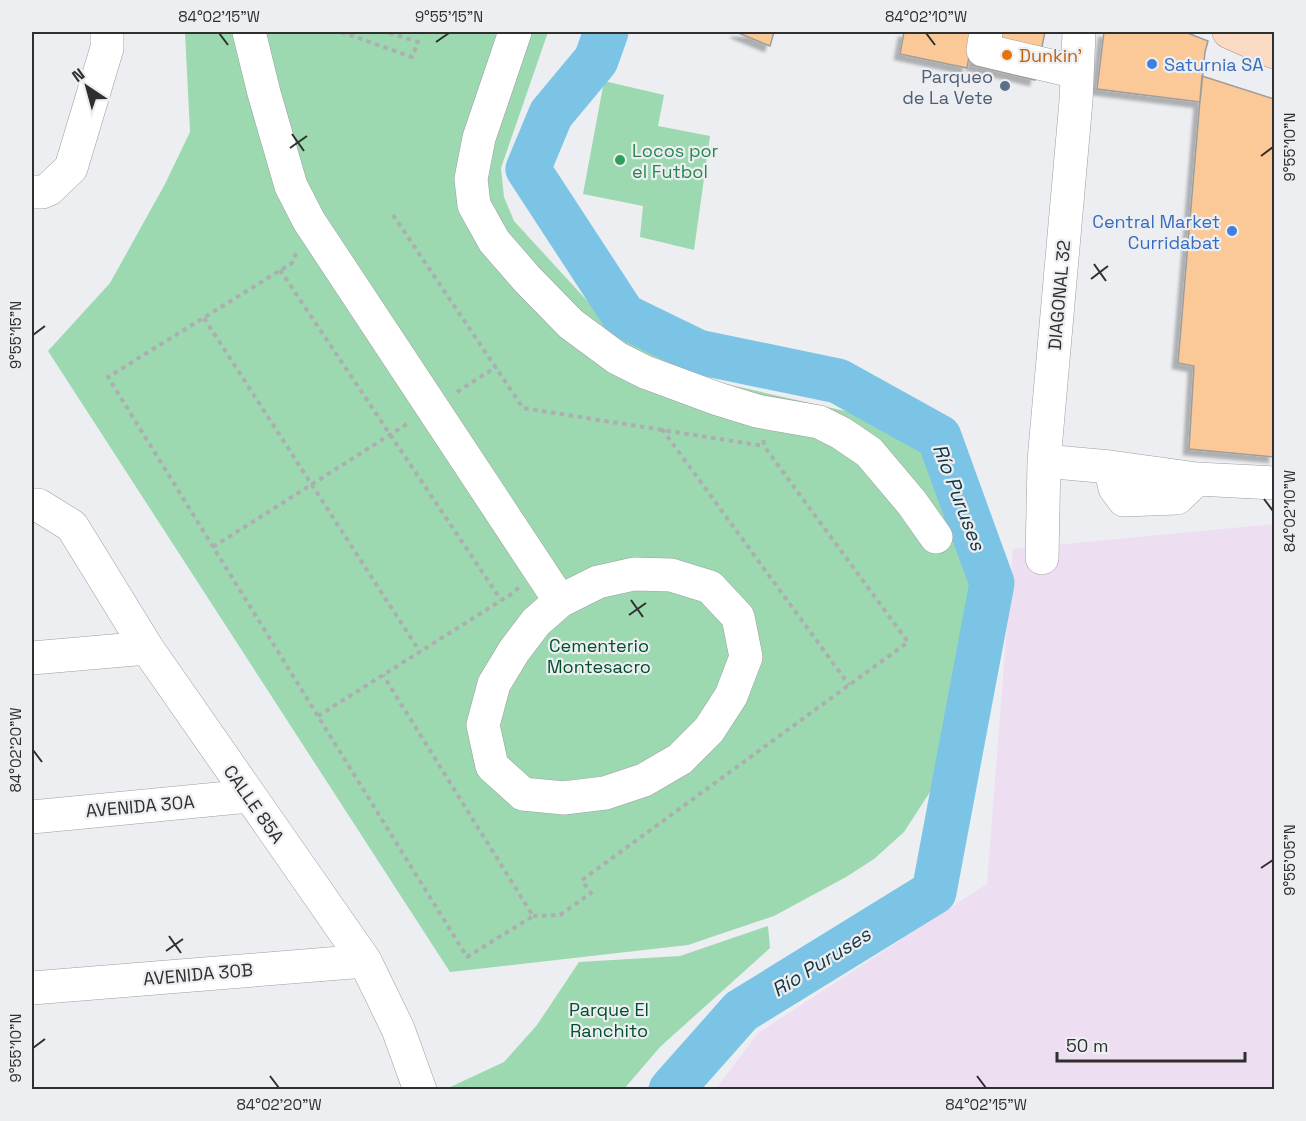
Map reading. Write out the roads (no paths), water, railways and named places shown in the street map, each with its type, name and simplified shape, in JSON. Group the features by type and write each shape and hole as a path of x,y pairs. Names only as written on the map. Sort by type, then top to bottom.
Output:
{"main road":[{"path":"1229,32 1275,52"}],"street":[{"path":"37,192 56,184 71,168 107,48 107,32"},
{"path":"249,32 291,186 309,221 561,601"},
{"path":"515,32 478,138 471,179 474,205 494,241 571,324 617,358 645,372 718,399 757,411 819,422 850,438 869,452 912,503 936,537"},
{"path":"986,32 982,50 1077,72"},
{"name":"DIAGONAL 32","path":"1042,558 1044,461 1079,32"},
{"path":"1044,461 1197,479 1275,483"},
{"name":"CALLE 85A","path":"32,505 38,505 72,526 147,648 365,961 398,1029 420,1089"},
{"path":"634,574 671,575 710,587 738,617 746,657 731,696 709,730 680,759 644,780 605,793 564,798 523,794 492,766 483,725 494,684 514,651 536,622 561,601 598,582 634,574"},
{"path":"32,658 147,648"},
{"name":"AVENIDA 30A","path":"32,816 249,796"},
{"name":"AVENIDA 30B","path":"32,988 365,961"}],"waterway":[{"name":"Río Puruses","path":"606,32 596,60 551,114 528,169 624,316 698,352 838,381 939,437 992,583 934,892 741,1011 671,1090"}],"place":[{"name":"Dunkin'","path":"1007,55"},
{"name":"Saturnia SA","path":"1152,64"},
{"name":"Parqueo de La Vete","path":"1005,86"},
{"name":"Locos por el Futbol","path":"620,160"},
{"name":"Central Market Curridabat","path":"1232,231"}],"park label":[{"name":"Cementerio Montesacro","path":"599,655"},
{"name":"Parque El Ranchito","path":"609,1019"}]}
